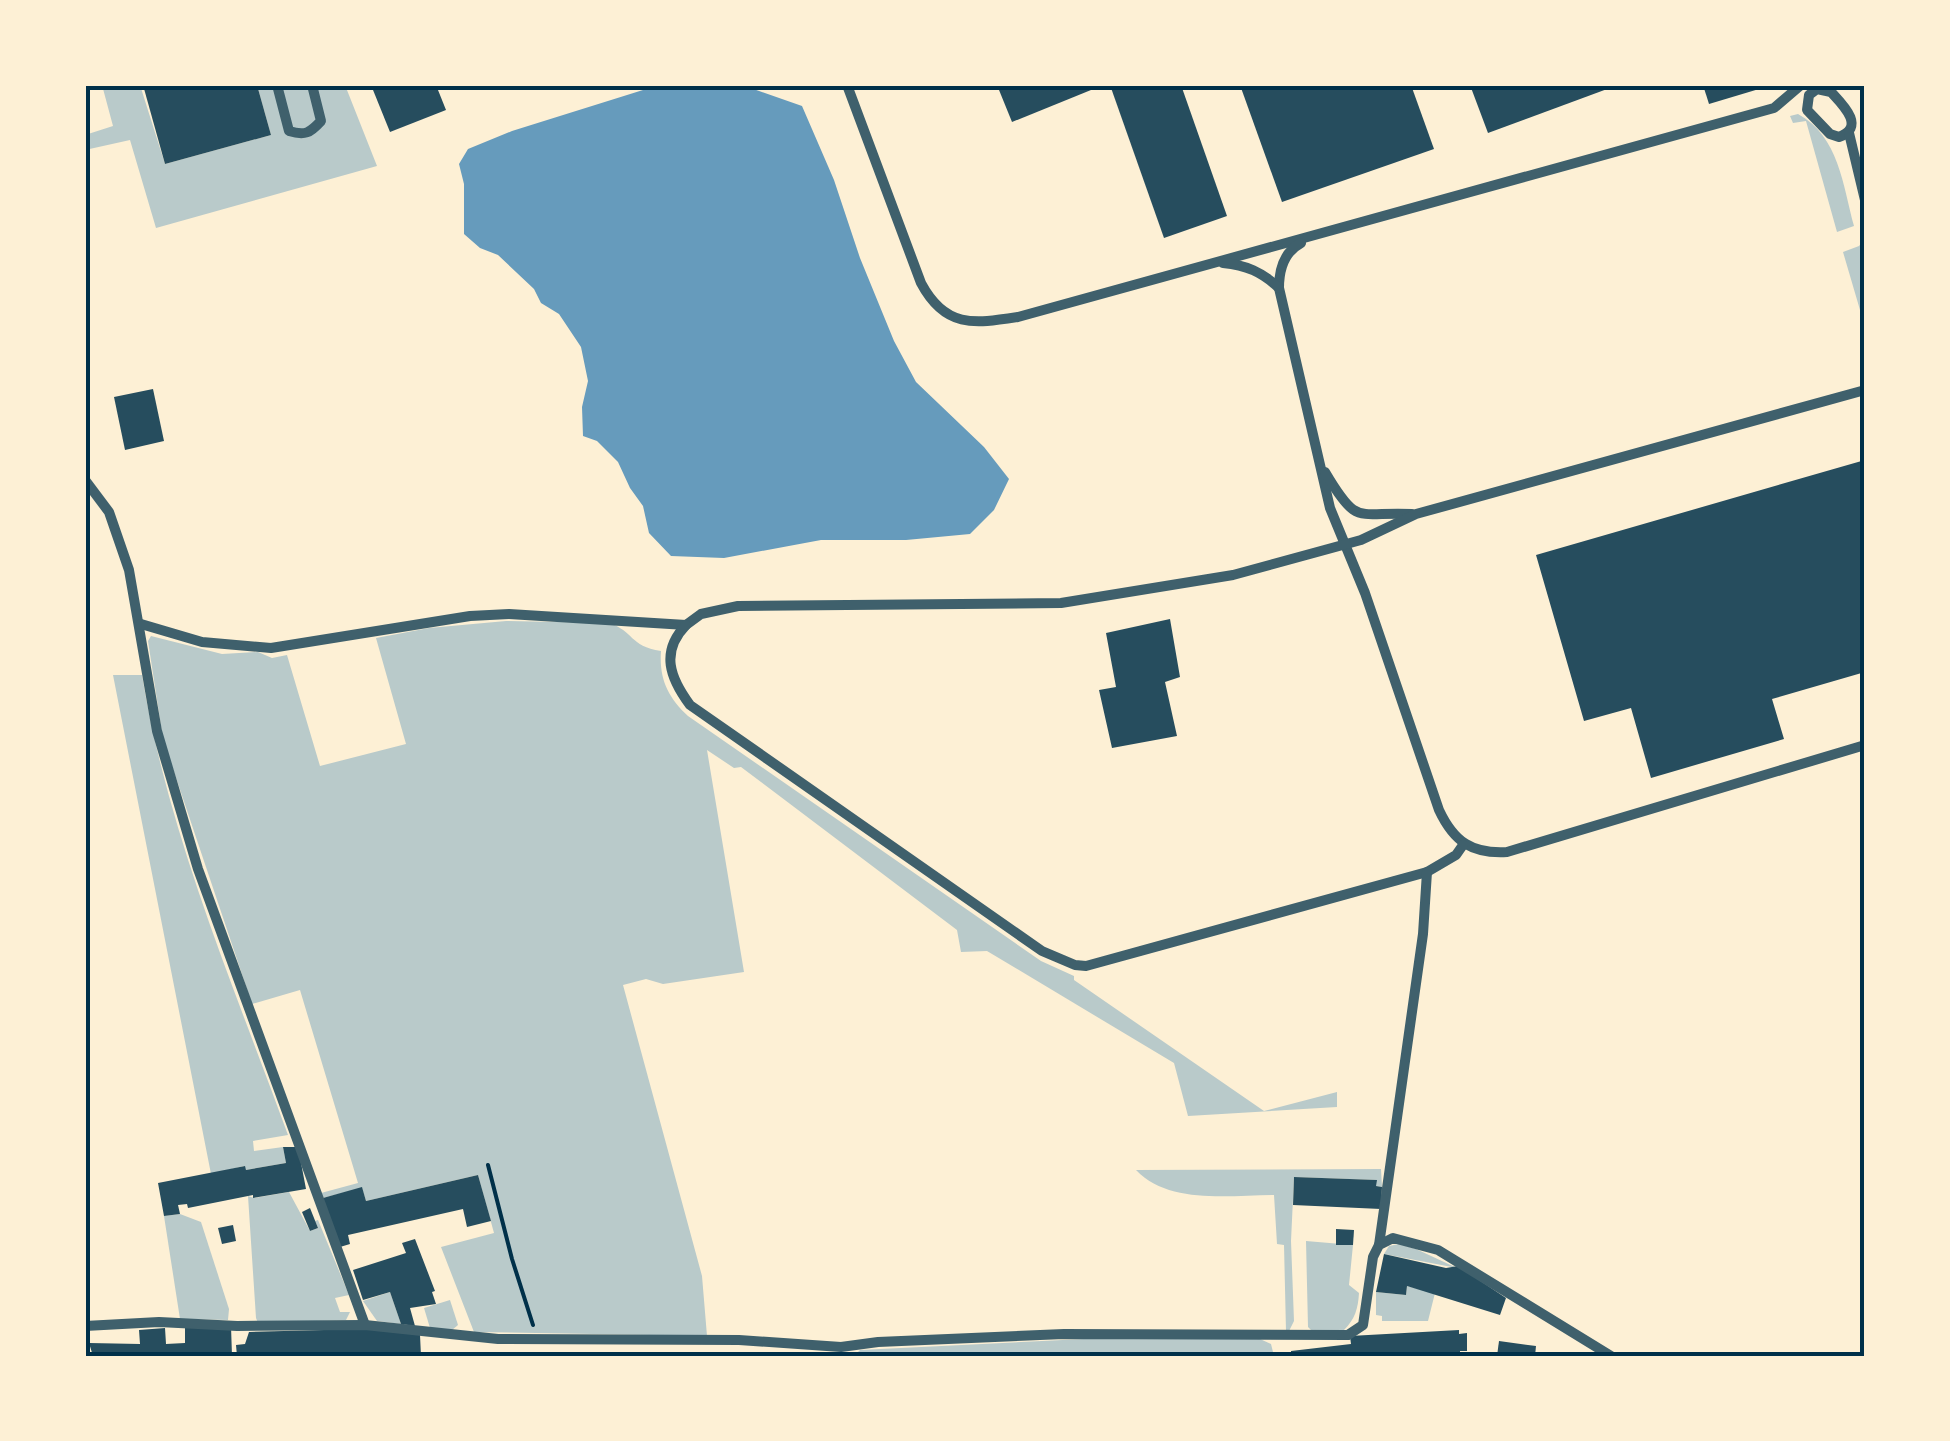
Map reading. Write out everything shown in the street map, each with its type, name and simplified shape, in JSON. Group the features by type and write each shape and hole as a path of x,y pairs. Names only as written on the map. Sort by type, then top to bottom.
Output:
{"street":[{"path":"276,85 289,131 301,134 311,132 321,121 312,85"},
{"path":"848,85 921,283 932,303 952,317 977,324 1018,317 1311,238 1774,108 1814,90 1830,88 1850,115 1865,200"},
{"path":"1790,98 1801,85"},
{"path":"1814,90 1807,110 1830,134 1839,137 1850,130 1865,128"},
{"path":"1311,238 1294,247 1284,261 1279,288 1330,508 1365,593 1439,810 1463,846 1487,853 1507,852 1865,745"},
{"path":"1217,262 1241,265 1264,274 1279,288"},
{"path":"1463,846 1456,855 1427,872 1086,966 1075,965 1042,951 690,705 669,668 673,642 686,624 700,614 738,606 1061,603 1232,575 1361,540 1416,514 1865,390"},
{"path":"1322,467 1347,506 1359,513 1416,514"},
{"path":"85,480 109,512 129,570 157,730 193,852 245,1005 364,1326"},
{"path":"141,624 202,642 271,648 470,616 509,614 686,624"},
{"path":"85,1326 159,1322 364,1326 498,1339 739,1340 843,1352 878,1342 1064,1334 1348,1335 1363,1324 1378,1245 1423,934 1427,872"},
{"path":"1378,1245 1392,1238 1438,1250 1611,1356"}],"path":[{"path":"488,1164 537,1339"}],"shaded area":[{"path":"102,85 140,85 165,164 271,135 257,85 345,85 377,166 156,228 130,140 85,150 85,135 113,126"},
{"path":"1798,114 1812,123 1831,149 1854,226 1837,232 1806,121 1793,123 1790,116"},
{"path":"1865,239 1865,327 1843,252"},
{"path":"506,621 609,623 643,646 661,651 666,687 688,716 1041,961 1074,976 1074,980 1264,1111 1337,1092 1337,1107 1188,1116 1174,1063 987,951 961,952 957,930 741,767 734,768 707,750 744,972 663,984 646,979 623,985 702,1276 707,1336 474,1332 441,1247 494,1233 478,1175 366,1201 362,1188 323,1198 321,1193 358,1183 300,990 252,1004 163,739 148,641 151,636 222,654 258,652 272,658 287,655 320,766 406,744 376,638 429,628"},
{"path":"113,675 142,675 153,734 185,851 288,1135 253,1141 254,1151 283,1147 286,1163 246,1170 244,1166 211,1174"},
{"path":"1381,1169 1382,1187 1376,1186 1376,1180 1294,1177 1294,1321 1289,1331 1284,1245 1277,1244 1274,1195 1183,1193 1165,1189 1136,1170"},
{"path":"289,1192 310,1231 318,1228 318,1220 349,1295 335,1298 340,1312 350,1312 346,1320 258,1323 248,1196"},
{"path":"180,1214 201,1222 229,1309 228,1320 180,1319 164,1216"},
{"path":"1306,1241 1353,1245 1349,1285 1359,1293 1359,1299 1344,1330 1312,1331 1308,1327"},
{"path":"1399,1244 1457,1268 1384,1254 1389,1246"},
{"path":"1407,1286 1435,1293 1428,1321 1382,1321 1382,1316 1376,1315 1376,1292 1406,1295"},
{"path":"390,1292 401,1324 377,1321 363,1301"},
{"path":"450,1300 458,1325 452,1330 430,1328 424,1308"},
{"path":"1104,1338 1260,1339 1271,1344 1274,1356 854,1356 860,1350"}],"water":[{"path":"659,85 745,86 802,106 894,341 916,382 984,447 1009,479 994,510 970,534 906,540 821,540 724,558 671,556 649,533 643,506 618,462 597,441 583,436 582,407 588,381 581,347 559,314 541,303 534,289 498,255 480,248 464,234 464,184 459,164 468,149 512,131"}],"building":[{"path":"143,85 257,85 271,135 165,164"},
{"path":"371,85 436,85 446,110 390,132"},
{"path":"997,85 1089,85 1091,90 1012,122"},
{"path":"1110,85 1181,85 1227,216 1164,238"},
{"path":"1240,85 1411,85 1434,149 1282,202"},
{"path":"1470,85 1618,85 1488,133"},
{"path":"1703,85 1769,85 1769,86 1709,104"},
{"path":"153,389 164,441 125,450 114,397"},
{"path":"1865,460 1865,672 1772,699 1784,739 1651,778 1631,708 1584,721 1536,555"},
{"path":"1170,619 1180,677 1165,682 1177,736 1112,748 1099,690 1116,687 1106,633"},
{"path":"283,1147 298,1147 306,1189 188,1208 187,1204 178,1205 180,1214 164,1216 158,1183 245,1166 246,1170 286,1163"},
{"path":"478,1175 491,1221 467,1227 463,1209 348,1235 350,1244 340,1247 323,1198 362,1187 366,1201"},
{"path":"1294,1177 1377,1180 1376,1186 1382,1187 1381,1209 1293,1205"},
{"path":"310,1208 318,1228 310,1231 302,1212"},
{"path":"233,1225 236,1241 222,1244 218,1228"},
{"path":"1336,1229 1354,1230 1353,1245 1336,1245"},
{"path":"415,1239 435,1291 432,1292 436,1304 410,1308 415,1326 401,1324 390,1292 363,1300 353,1270 406,1253 402,1243"},
{"path":"1384,1254 1446,1268 1458,1266 1506,1298 1500,1315 1407,1286 1406,1295 1376,1292"},
{"path":"231,1326 232,1356 93,1356 89,1343 140,1344 139,1330 165,1328 166,1344 185,1343 185,1328"},
{"path":"364,1329 420,1335 421,1356 237,1356 236,1345 245,1344 249,1332"},
{"path":"1459,1330 1459,1334 1467,1333 1467,1351 1460,1351 1460,1356 1291,1356 1291,1351 1351,1344 1350,1336"},
{"path":"1499,1341 1536,1346 1535,1356 1497,1356"}]}
